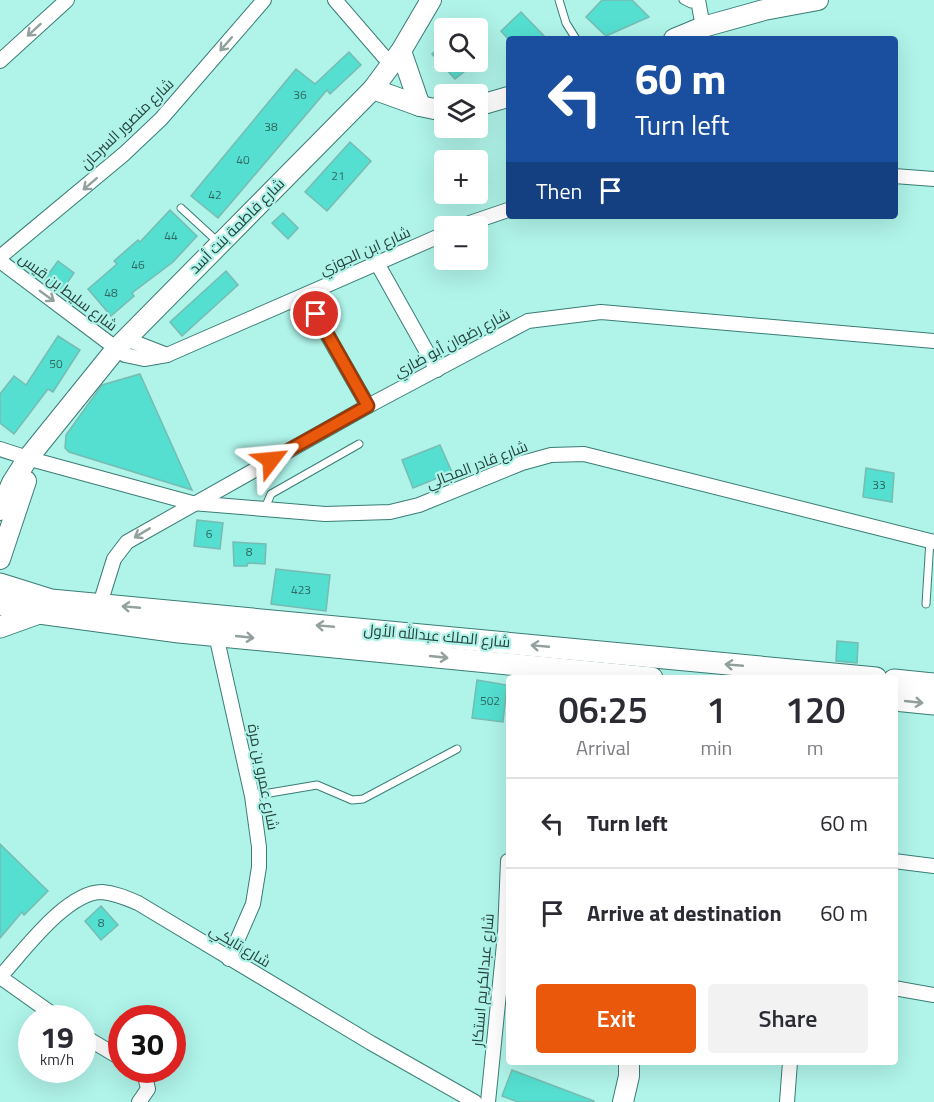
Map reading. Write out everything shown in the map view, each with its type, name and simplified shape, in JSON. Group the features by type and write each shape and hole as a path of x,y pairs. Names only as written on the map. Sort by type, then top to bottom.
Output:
{"main road":[{"name":"شارع الملك عبدالله الأول","path":"0,584 51,600 845,675"},
{"name":"شارع الملك عبدالله الأول","path":"0,604 39,613 178,632 216,634 518,672 584,675"},
{"path":"0,627 39,613"},
{"path":"898,680 934,684"},
{"path":"898,700 934,704"}],"street":[{"path":"0,61 67,0"},
{"name":"شارع منصور السرحان","path":"0,259 124,154 160,118 264,0"},
{"path":"335,0 396,58 420,106"},
{"name":"شارع فاطمة بنت أسد","path":"0,510 12,483 121,344 373,89 396,58 431,0"},
{"path":"681,36 763,5 818,0"},
{"path":"699,1 703,27"},
{"path":"373,89 434,109"},
{"path":"488,103 506,98"},
{"path":"898,176 934,179"},
{"path":"488,217 506,211"},
{"name":"شارع ابن الجوزي","path":"121,344 167,355 434,238"},
{"name":"شارع سليط بن قيس","path":"0,259 89,326 121,344"},
{"path":"377,263 437,370"},
{"path":"305,296 368,406"},
{"name":"شارع رضوان أبو ضاري","path":"100,604 114,559 122,546 192,503 528,321 601,312 934,341"},
{"name":"شارع قادر المجالي","path":"0,449 33,456 192,503 264,511 325,514 390,512 419,505 522,464 551,455 584,454 932,541"},
{"name":"شارع فاطمة بنت أسد","path":"0,559 33,456"},
{"name":"شارع عمرو بن مرة","path":"216,634 252,796 259,847 257,886 253,904 229,960"},
{"path":"898,862 934,866"},
{"name":"شارع تايكي","path":"0,977 62,910 89,894 101,892 115,894 138,903 229,960 476,1102"},
{"name":"شارع عبدالكريم استكار","path":"488,1102 506,944"},
{"path":"0,977 40,1005"},
{"path":"898,989 934,995"},
{"path":"613,1102 628,1065"},
{"path":"623,1102 629,1076 628,1065"},
{"path":"787,1102 790,1065"},
{"path":"139,1102 148,1089 147,1083"}],"lane":[{"path":"559,0 566,23 574,36"},
{"path":"683,0 691,4 699,1"},
{"path":"181,208 220,243"},
{"path":"264,511 272,494 359,444"},
{"path":"926,604 932,541"},
{"path":"252,796 317,785 352,800 363,799 457,749"}],"building":[{"path":"602,0 632,0 649,17 606,36 586,17"},
{"path":"521,12 544,36 506,37 501,31"},
{"path":"349,52 361,65 330,94 327,90 218,218 191,196 296,69 315,84"},
{"path":"449,72 464,72 455,79"},
{"path":"350,142 371,161 327,211 305,192"},
{"path":"170,210 197,236 173,262 132,293 134,296 111,316 88,289 117,264 114,261 138,240 140,242"},
{"path":"283,213 298,228 288,239 272,223"},
{"path":"58,261 74,273 61,292 44,280"},
{"path":"226,271 238,285 182,336 170,322"},
{"path":"58,336 80,350 53,392 48,389 14,434 0,423 0,394 14,376 26,385"},
{"path":"140,374 192,490 69,452 65,448 66,435 102,385"},
{"path":"440,445 452,472 413,488 402,460"},
{"path":"866,468 894,473 892,502 863,497"},
{"path":"197,520 223,523 220,549 194,546"},
{"path":"233,542 266,544 265,564 248,563 247,566 234,566"},
{"path":"276,569 330,575 326,611 271,604"},
{"path":"837,641 858,643 857,663 836,661"},
{"path":"477,680 506,685 503,722 472,718"},
{"path":"0,844 48,891 24,915 22,912 0,938"},
{"path":"101,906 118,925 101,940 85,921"},
{"path":"512,1070 594,1102 518,1102 502,1096"}],"route":[{"path":"271,460 368,406 316,314"}]}
